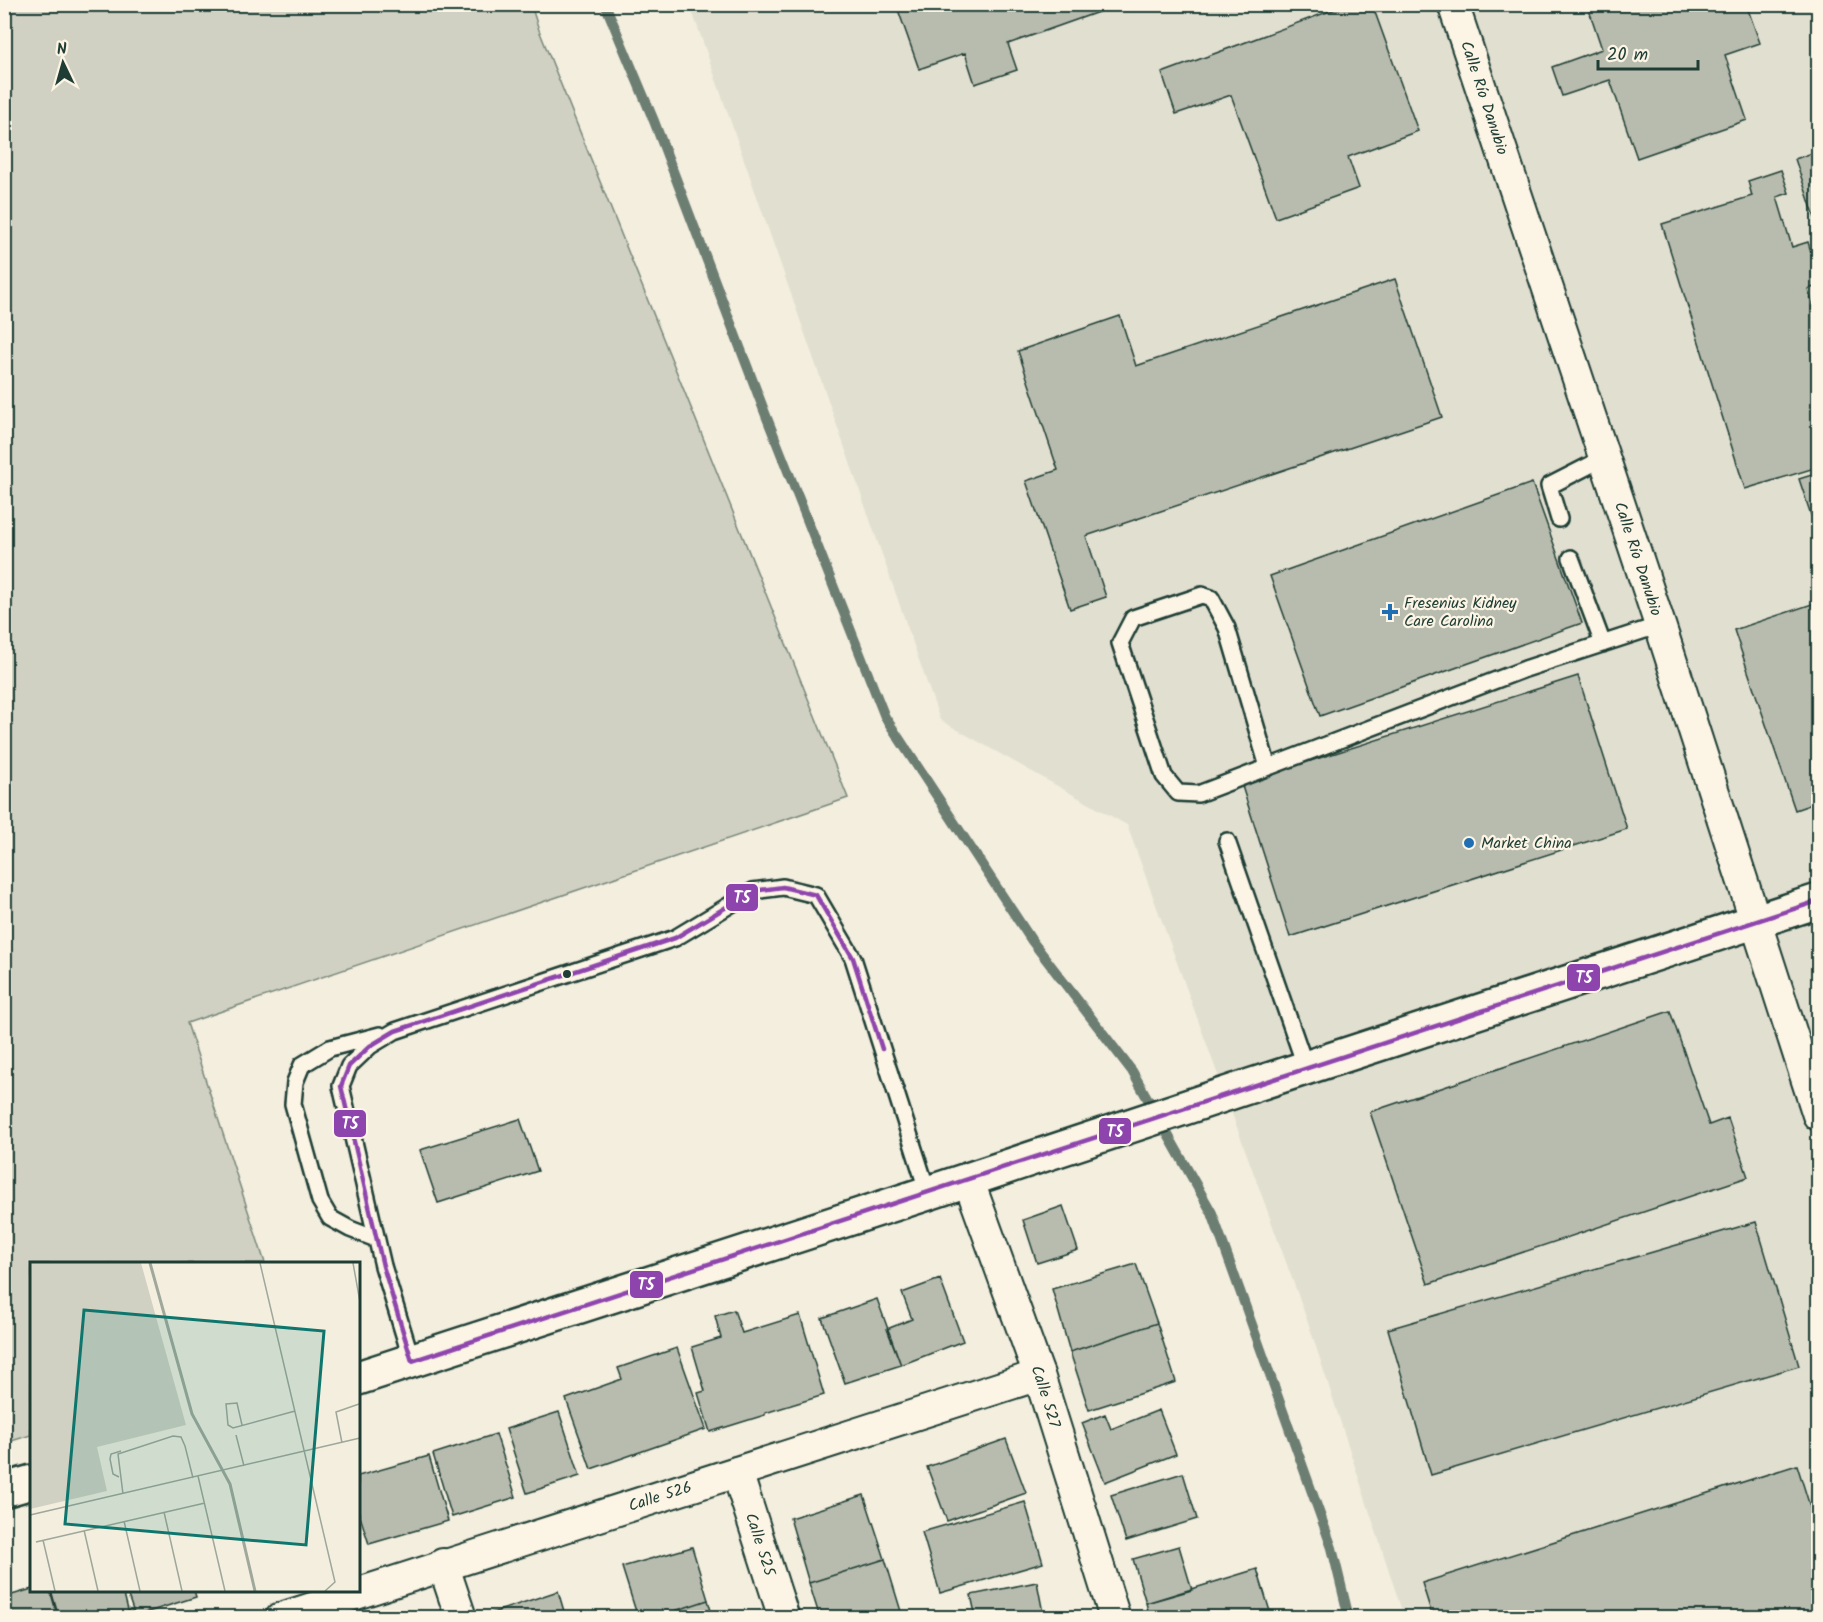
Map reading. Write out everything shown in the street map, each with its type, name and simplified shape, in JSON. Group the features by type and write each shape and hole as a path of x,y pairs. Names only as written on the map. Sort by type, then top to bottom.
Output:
{"street":[{"name":"Calle Río Danubio","path":"1453,4 1660,625 1818,1115"},
{"path":"360,1377 1818,901"},
{"name":"Calle 527","path":"968,1179 1038,1375 1115,1617"},
{"name":"Calle 526","path":"360,1591 1038,1375"},
{"name":"Calle 525","path":"737,1472 784,1617"},
{"path":"4,1490 30,1483"},
{"path":"443,1564 460,1617"},
{"name":"Calle 526","path":"281,1617 357,1592"}],"lane":[{"path":"1559,519 1549,486 1604,458"},
{"path":"1571,558 1603,644"},
{"path":"1268,766 1227,628 1211,598 1202,595 1132,618 1120,643 1164,776 1178,793 1198,794 1525,669 1660,625"},
{"path":"1227,841 1306,1068"},
{"path":"376,1239 330,1218 320,1202 293,1104 295,1082 302,1065 330,1048 395,1031 675,938 753,891 783,887 816,895 853,958 928,1193"},
{"path":"395,1031 370,1046 350,1066 341,1086 376,1239 412,1361"}],"shaded area":[{"path":"4,5 531,5 539,30 848,798 187,1023 265,1262 30,1262 30,1435 5,1443"},
{"path":"690,5 1818,5 1818,1617 1404,1617 1309,1325 1127,825 940,720"}],"building":[{"path":"896,4 1121,4 1008,44 1017,70 975,84 965,53 919,69"},
{"path":"1349,4 1372,4 1418,131 1348,157 1359,188 1276,218 1231,95 1176,114 1162,73"},
{"path":"1587,4 1746,4 1760,43 1725,55 1747,120 1637,158 1610,80 1562,96 1552,67 1602,49"},
{"path":"1818,151 1818,227 1795,159"},
{"path":"1781,170 1789,193 1777,197 1792,247 1808,242 1818,275 1818,286 1808,289 1818,322 1818,467 1745,489 1662,224 1752,196 1748,181"},
{"path":"1395,279 1442,417 1086,536 1106,597 1070,609 1026,481 1058,470 1018,351 1120,316 1136,366"},
{"path":"1818,473 1818,536 1799,479"},
{"path":"1532,483 1582,623 1320,716 1270,576"},
{"path":"1818,602 1818,802 1795,810 1734,630"},
{"path":"1578,676 1627,829 1290,937 1241,783"},
{"path":"1670,1011 1709,1125 1728,1118 1748,1177 1428,1284 1370,1112"},
{"path":"520,1119 538,1171 438,1203 420,1150"},
{"path":"1063,1206 1078,1250 1037,1263 1023,1220"},
{"path":"1756,1222 1799,1366 1431,1475 1388,1329"},
{"path":"1136,1264 1157,1323 1070,1352 1052,1289"},
{"path":"940,1279 963,1341 901,1365 887,1329 912,1319 902,1293"},
{"path":"877,1299 901,1365 845,1383 822,1318"},
{"path":"734,1310 742,1333 800,1315 824,1395 710,1432 698,1393 705,1391 692,1347 721,1338 715,1316"},
{"path":"1157,1323 1176,1382 1089,1410 1070,1352"},
{"path":"677,1348 706,1429 591,1469 566,1399 622,1379 618,1368"},
{"path":"1159,1410 1176,1454 1105,1482 1082,1423 1105,1414 1111,1429"},
{"path":"559,1412 580,1476 527,1493 506,1429"},
{"path":"496,1434 516,1497 452,1517 433,1454"},
{"path":"1006,1439 1026,1493 947,1521 927,1467"},
{"path":"429,1456 448,1521 369,1544 360,1516 360,1475"},
{"path":"1797,1465 1818,1532 1818,1614 1806,1618 1433,1618 1422,1583"},
{"path":"1183,1473 1197,1519 1126,1541 1111,1495"},
{"path":"864,1495 885,1559 809,1583 790,1518"},
{"path":"1025,1502 1043,1563 940,1593 922,1532"},
{"path":"1179,1546 1192,1590 1146,1603 1133,1559"},
{"path":"692,1547 708,1600 653,1618 638,1618 622,1567"},
{"path":"885,1559 903,1618 820,1618 809,1583"},
{"path":"1257,1569 1272,1618 1150,1618 1146,1603"},
{"path":"1037,1582 1044,1618 976,1618 971,1595"},
{"path":"30,1590 30,1592 51,1592 58,1618 12,1618 5,1597"},
{"path":"558,1591 566,1618 490,1618 489,1614"},
{"path":"52,1592 124,1592 130,1618 59,1618"},
{"path":"127,1592 195,1592 196,1597 135,1616"},
{"path":"708,1600 713,1618 653,1618"}],"waterway":[{"path":"605,4 654,121 765,413 885,717 1032,941 1132,1071 1212,1213 1332,1548 1349,1618"}],"transit line":[{"name":"T5","path":"412,1361 383,1266 341,1086 349,1066 370,1046 395,1031 675,938 753,891 783,887 816,895 853,958 882,1049"},
{"name":"T5","path":"412,1361 1818,901"}],"place":[{"name":"Fresenius Kidney Care Carolina","path":"1390,612"},
{"name":"Market China","path":"1469,843"}]}
